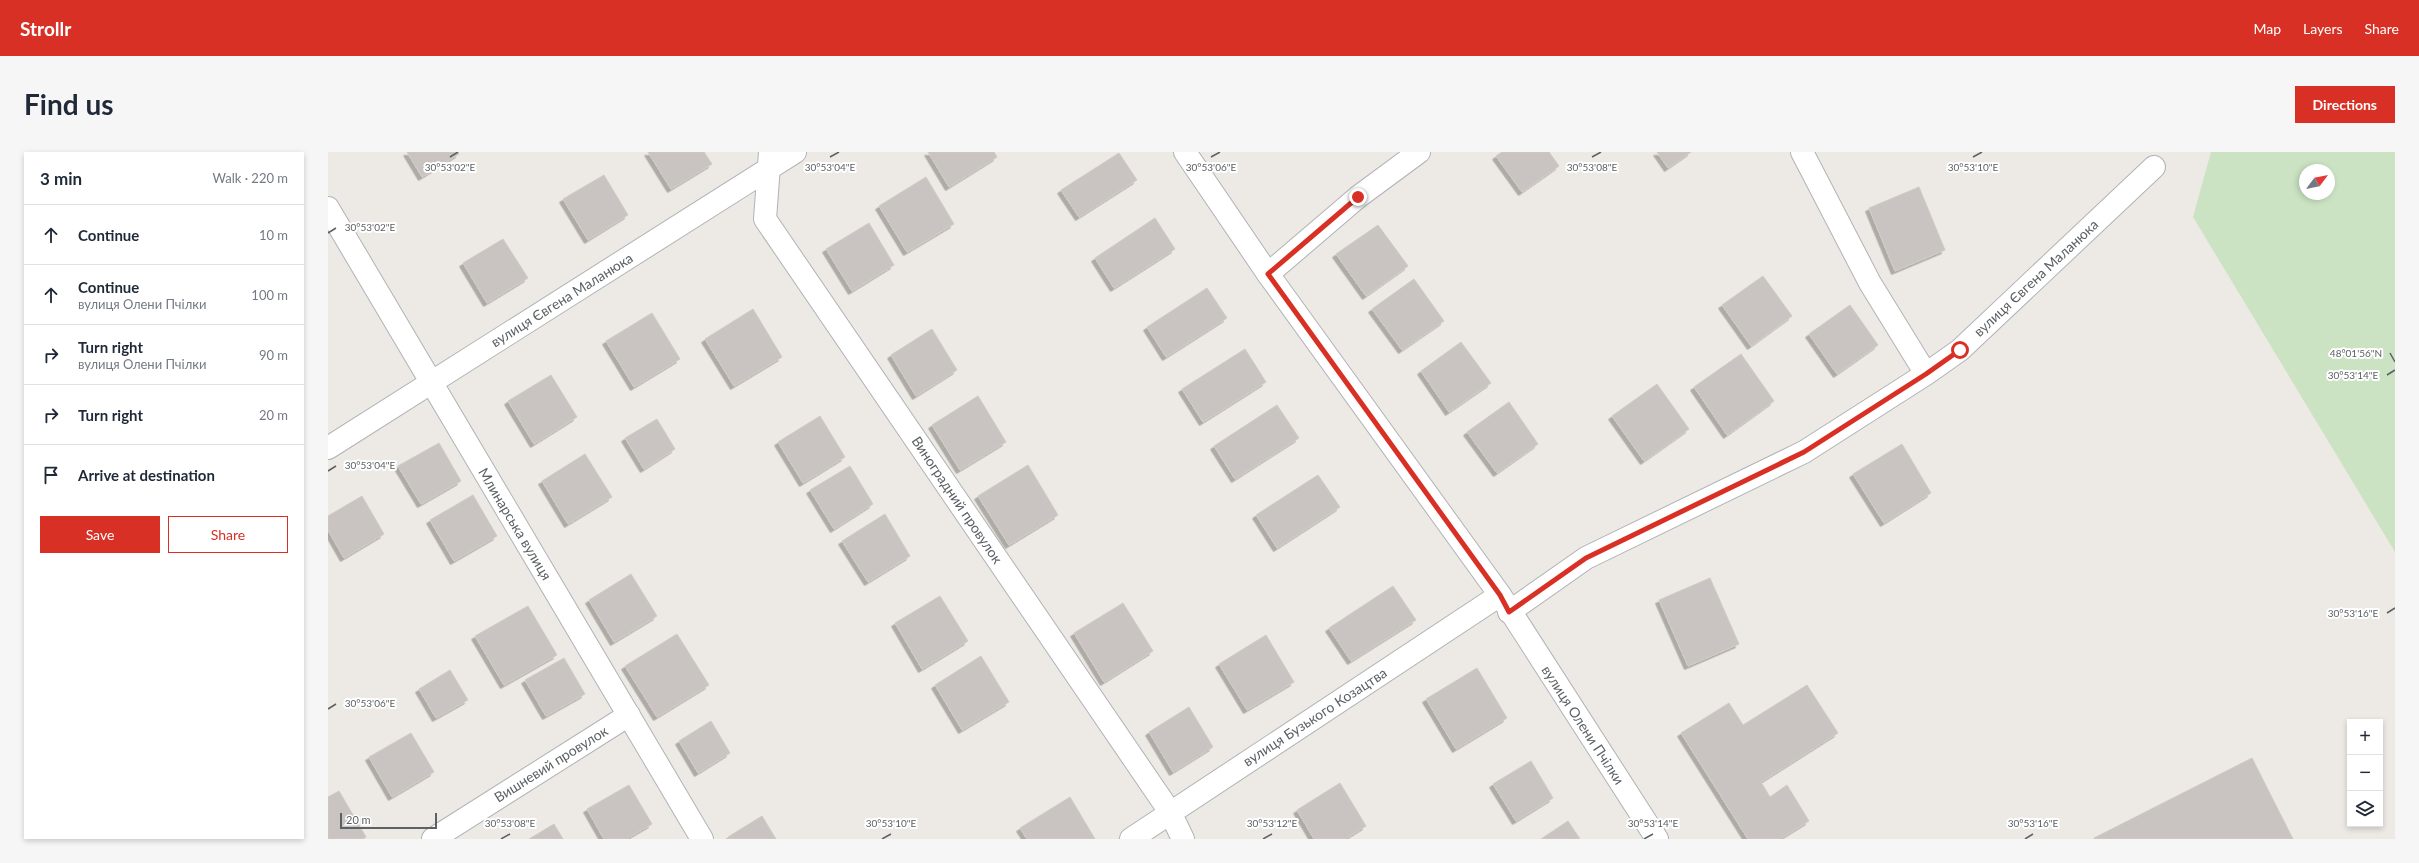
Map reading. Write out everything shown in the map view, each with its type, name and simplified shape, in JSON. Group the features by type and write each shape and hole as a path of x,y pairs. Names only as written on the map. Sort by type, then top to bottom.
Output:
{"street":[{"name":"вулиця Євгена Маланюка","path":"328,448 431,383 770,160 795,152"},
{"name":"вулиця Олени Пчілки","path":"1185,152 1268,274 1504,603 1657,839"},
{"path":"1268,274 1358,197 1419,152"},
{"path":"1504,603 1586,558 1804,452 1926,374 1870,283 1802,152"},
{"name":"Виноградний провулок","path":"770,160 765,219 1170,812 1183,839"},
{"name":"вулиця Євгена Маланюка","path":"1926,374 1960,350 2154,167"},
{"name":"Млинарська вулиця","path":"328,208 702,839"},
{"name":"вулиця Бузького Козацтва","path":"1131,839 1170,812 1504,603"},
{"name":"Вишневий провулок","path":"433,839 629,715"}],"green space":[{"path":"2211,152 2395,152 2395,552 2193,217"}],"building":[{"path":"407,152 458,152 459,154 422,177"},
{"path":"648,152 704,152 712,164 671,189"},
{"path":"928,152 994,152 997,157 949,187"},
{"path":"1502,152 1549,152 1559,166 1522,192 1496,156"},
{"path":"1657,152 1691,152 1668,168"},
{"path":"1119,153 1137,180 1079,217 1061,190"},
{"path":"604,175 628,215 588,240 563,199"},
{"path":"926,177 954,224 907,252 879,206"},
{"path":"1919,187 1945,250 1895,271 1869,208"},
{"path":"1155,218 1175,249 1114,288 1095,258"},
{"path":"869,223 894,265 852,291 826,249"},
{"path":"1378,225 1408,266 1366,296 1336,254"},
{"path":"503,239 528,278 487,303 463,263"},
{"path":"1763,276 1792,316 1751,346 1722,305"},
{"path":"1414,279 1444,321 1402,350 1372,309"},
{"path":"1207,288 1227,318 1166,357 1147,327"},
{"path":"1850,305 1878,345 1837,374 1809,334"},
{"path":"753,309 782,357 734,386 705,339"},
{"path":"652,313 680,359 634,387 606,341"},
{"path":"932,329 957,370 916,396 891,355"},
{"path":"1461,342 1491,383 1449,412 1421,371"},
{"path":"1245,349 1266,382 1203,422 1182,389"},
{"path":"1741,354 1774,401 1727,435 1694,387"},
{"path":"551,375 577,417 534,444 508,401"},
{"path":"1657,384 1689,429 1644,461 1612,416"},
{"path":"978,396 1006,442 960,470 932,425"},
{"path":"1509,402 1538,444 1497,473 1467,432"},
{"path":"1277,405 1299,438 1235,479 1214,446"},
{"path":"820,416 845,457 803,483 778,442"},
{"path":"657,419 675,449 644,469 625,438"},
{"path":"439,443 461,481 421,504 398,466"},
{"path":"1902,444 1931,493 1884,523 1853,474"},
{"path":"585,454 612,497 568,524 542,481"},
{"path":"1028,465 1058,515 1009,545 978,496"},
{"path":"850,466 873,504 834,529 810,490"},
{"path":"1318,475 1340,507 1277,548 1256,515"},
{"path":"473,495 497,536 454,561 430,520"},
{"path":"362,496 384,534 344,558 328,530 328,516"},
{"path":"885,514 910,556 868,582 842,541"},
{"path":"631,574 657,616 614,642 589,600"},
{"path":"1710,578 1739,644 1688,666 1659,600"},
{"path":"1393,586 1416,620 1351,661 1329,628"},
{"path":"940,596 968,641 922,669 895,623"},
{"path":"1123,603 1153,651 1104,682 1074,633"},
{"path":"528,606 557,655 504,685 475,636"},
{"path":"677,634 709,685 657,717 625,666"},
{"path":"1266,635 1294,682 1247,710 1219,664"},
{"path":"981,656 1009,702 962,730 935,685"},
{"path":"564,658 585,694 546,716 525,680"},
{"path":"1477,668 1507,718 1456,749 1426,699"},
{"path":"450,670 468,700 436,718 419,689"},
{"path":"1807,685 1838,733 1761,782 1770,797 1787,785 1809,821 1780,839 1748,839 1681,733 1729,703 1743,725"},
{"path":"1189,707 1213,747 1173,772 1149,732"},
{"path":"711,721 730,753 698,773 679,741"},
{"path":"411,733 434,772 392,797 369,757"},
{"path":"2252,758 2293,839 2094,839 2094,838"},
{"path":"1531,761 1553,798 1516,821 1493,784"},
{"path":"1340,783 1366,826 1345,839 1314,839 1297,810"},
{"path":"629,785 652,824 626,839 604,839 587,809"},
{"path":"339,791 366,837 363,839 328,839 328,797"},
{"path":"1070,797 1095,839 1027,839 1020,828"},
{"path":"762,816 776,839 729,839 728,837"},
{"path":"1568,821 1580,839 1541,839"},
{"path":"554,824 563,839 529,839"}],"route":[{"path":"1358,197 1268,274 1500,595 1509,612 1586,558 1804,452 1926,374 1960,350"}]}
